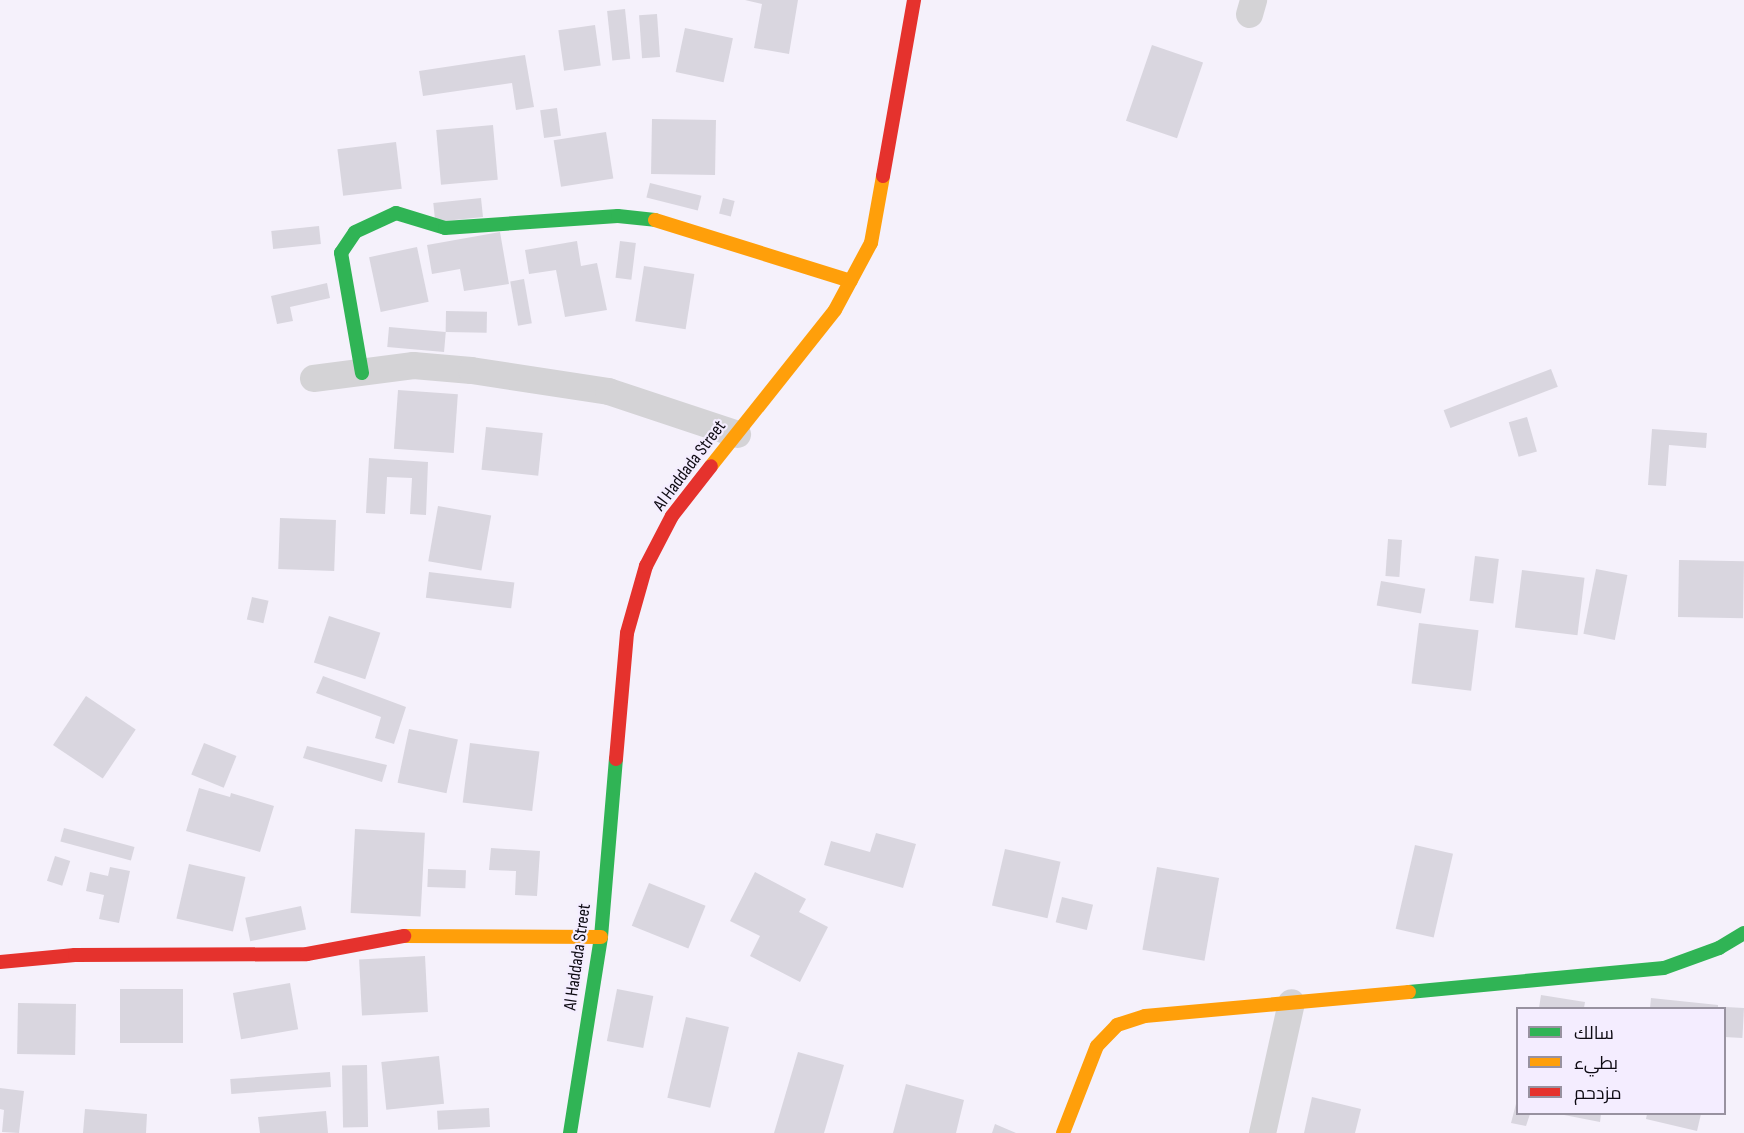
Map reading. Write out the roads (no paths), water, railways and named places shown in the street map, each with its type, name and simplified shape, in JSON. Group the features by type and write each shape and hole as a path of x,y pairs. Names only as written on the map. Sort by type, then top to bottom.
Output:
{"street":[{"name":"Al Haddada Street","path":"570,1133 600,937 627,633 646,566 672,516 835,310 871,243 914,0"},
{"path":"363,372 341,253 355,232 396,213 446,228 618,216 664,221 851,281"},
{"path":"313,378 413,365 598,389 737,434"},
{"path":"1063,1133 1097,1046 1118,1025 1145,1016 1664,968 1719,948 1744,933"},
{"path":"0,962 75,955 307,954 370,939 413,935 600,937"},
{"path":"1262,1133 1292,1002"}]}
